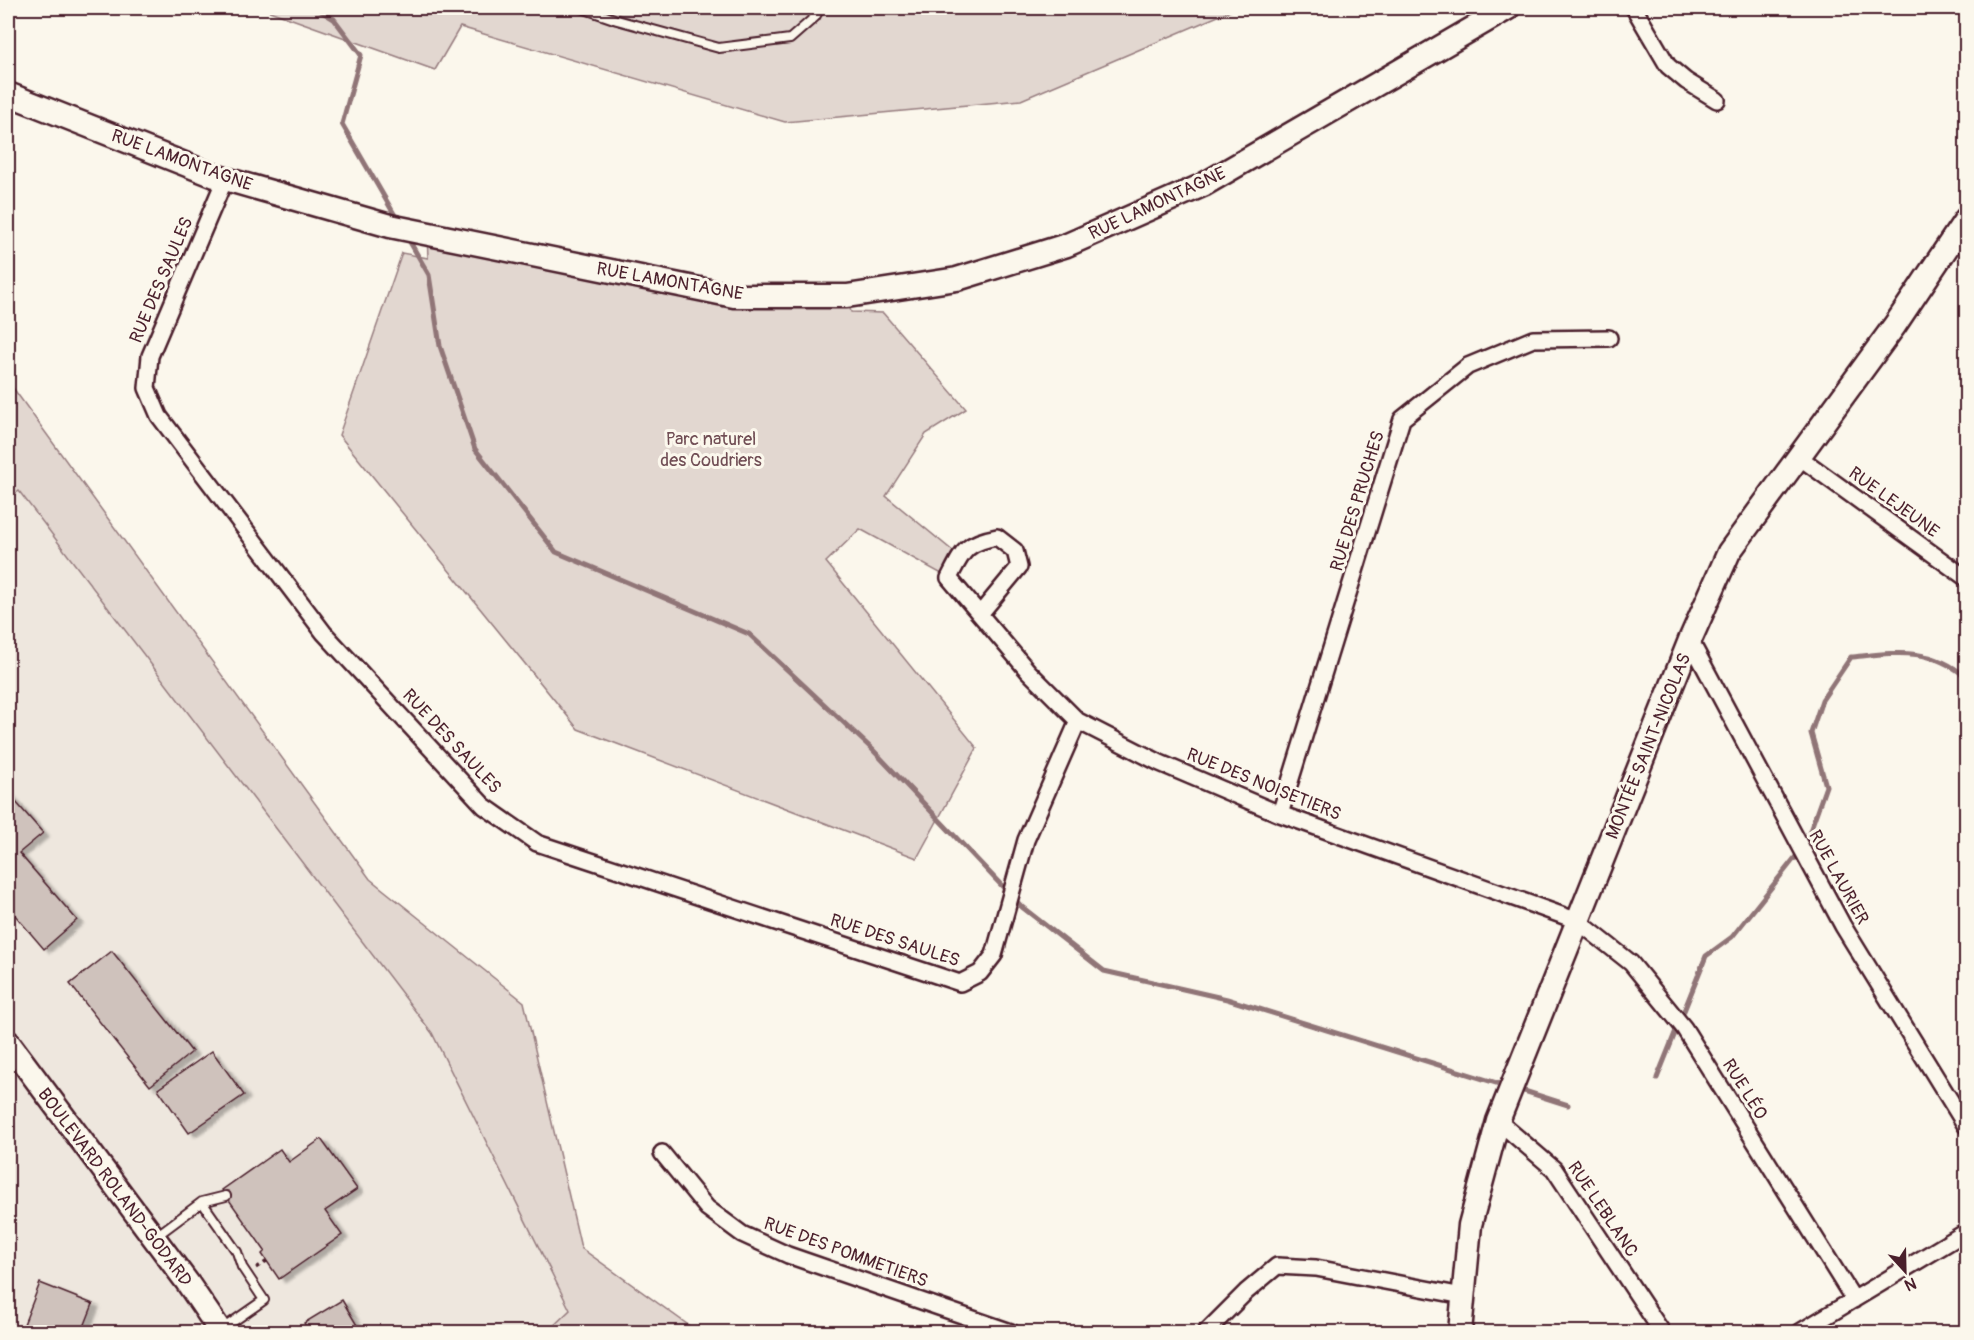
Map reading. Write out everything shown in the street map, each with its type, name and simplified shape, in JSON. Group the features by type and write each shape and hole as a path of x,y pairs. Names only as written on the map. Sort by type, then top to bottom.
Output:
{"street":[{"name":"RUE LAMONTAGNE","path":"8,94 225,179 390,226 734,296 847,296 957,279 1067,245 1203,185 1508,8"},
{"path":"1634,8 1668,66 1686,81 1717,100"},
{"name":"RUE DES SAULES","path":"225,179 150,356 147,388 159,416 324,633 484,806 537,843 960,983 980,973 994,955 1026,840 1078,721"},
{"name":"MONTÉE SAINT-NICOLAS","path":"1460,1332 1470,1225 1498,1121 1690,640 1729,552 1895,325 1966,219"},
{"name":"RUE DES PRUCHES","path":"1280,814 1402,419 1468,366 1533,339 1609,338"},
{"name":"RUE LEJEUNE","path":"1798,457 1966,578"},
{"name":"RUE DES NOISETIERS","path":"980,614 1019,567 1016,551 997,537 974,541 960,557 949,578 1028,672 1078,721 1160,763 1280,814 1578,921"},
{"name":"RUE LAURIER","path":"1690,640 1843,926 1966,1126"},
{"name":"RUE LÉO","path":"1578,921 1631,963 1684,1028 1854,1300"},
{"name":"BOULEVARD ROLAND-GODARD","path":"8,1042 153,1237 220,1332"},
{"name":"RUE LEBLANC","path":"1498,1121 1554,1169 1662,1332"},
{"name":"RUE DES POMMETIERS","path":"662,1153 707,1208 742,1234 788,1255 1011,1332"},
{"path":"1800,1332 1966,1232"},
{"path":"1206,1332 1246,1292 1277,1266 1316,1268 1462,1296"}],"lane":[{"path":"582,8 597,10 719,48 790,39 815,17 820,8"},
{"path":"153,1237 202,1202 226,1196"},
{"path":"202,1202 237,1252 242,1267 264,1300 220,1332"}],"shaded area":[{"path":"19,491 432,1033 571,1310 547,1332 8,1332 8,499"}],"green space":[{"path":"261,8 1237,8 1021,100 785,122 460,27 435,70"},
{"name":"Parc naturel des Coudriers","path":"427,233 734,296 847,296 851,312 883,313 966,409 926,434 886,496 960,557 949,578 860,529 826,562 977,748 917,858 578,729 339,435 402,253 428,258"},
{"path":"8,381 370,879 524,1002 581,1248 698,1332 547,1332 570,1310 432,1033 19,491 8,499"}],"building":[{"path":"8,793 43,833 19,853 77,920 44,949 8,907"},
{"path":"112,951 192,1052 150,1086 70,984"},
{"path":"212,1051 244,1095 189,1133 158,1089"},
{"path":"321,1139 357,1189 325,1211 342,1235 279,1279 262,1254 265,1251 222,1190 280,1149 289,1162"},
{"path":"40,1283 93,1304 82,1332 21,1332"},
{"path":"342,1300 361,1332 309,1332 304,1323"}],"waterway":[{"path":"316,8 334,19 361,55 342,124 397,219"},
{"path":"406,235 429,275 440,346 475,449 556,552 749,634 872,749 1022,907 1104,971 1227,999 1506,1086"},
{"path":"1657,1078 1706,956 1732,937 1805,845 1826,786 1811,733 1822,700 1851,657 1897,653 1925,656 1939,660 1966,677"},
{"path":"1518,1089 1568,1105"}]}
